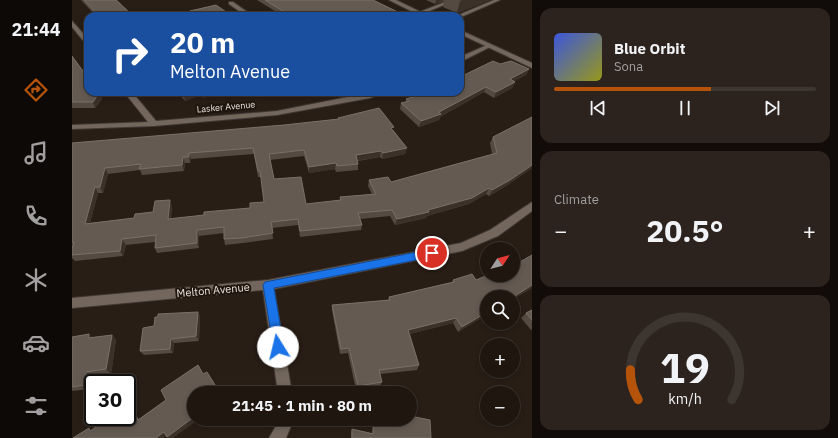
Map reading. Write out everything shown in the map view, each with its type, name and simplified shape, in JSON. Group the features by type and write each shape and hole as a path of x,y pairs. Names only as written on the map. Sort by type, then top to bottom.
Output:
{"street":[{"path":"392,0 418,12"},
{"path":"231,3 244,12"},
{"path":"72,23 84,38"},
{"path":"464,34 532,66"},
{"path":"464,58 489,46"},
{"path":"131,96 154,124"},
{"name":"Lasker Avenue","path":"72,127 154,124 277,113 358,96"},
{"name":"Melton Avenue","path":"72,303 268,285 462,247 494,233 532,206"},
{"path":"268,285 284,386"},
{"path":"276,438 279,436 284,426"}],"lane":[{"path":"423,12 454,0"},
{"path":"464,14 498,0"}],"building":[{"path":"84,0 116,0 129,12 95,12"},
{"path":"265,0 373,0 398,12 284,12"},
{"path":"216,5 226,12 191,12 190,11"},
{"path":"72,56 84,72 84,96 97,96 93,102 72,102"},
{"path":"493,61 500,64 511,61 529,69 510,79 515,82 496,92 486,87 439,112 441,114 421,121 401,103 409,101 406,99 416,96 464,96 464,75"},
{"path":"379,108 394,127 391,128 407,148 383,153 381,151 356,155 358,164 337,166 336,163 309,167 304,150 269,154 274,179 301,177 306,204 341,200 340,197 376,194 369,180 388,177 391,182 497,153 493,137 532,117 532,165 492,190 489,188 472,198 428,210 429,212 397,219 392,210 358,213 362,225 300,231 298,219 271,222 273,233 224,239 224,227 197,230 197,243 155,248 156,235 122,239 120,251 72,255 74,242 72,242 72,143 284,125 339,119 338,118","holes":["253,148 258,171 260,171 264,202 250,203 250,208 204,212 204,215 168,219 170,200 155,201 153,212 135,214 134,218 85,224 95,187 100,187 105,168 141,164 139,169 182,165 183,157 189,157 189,153"]},
{"path":"532,255 532,285 520,293 520,290 480,290 480,316 462,327 456,318 408,330 419,365 379,370 382,382 358,386 349,348 341,349 332,305 390,300 389,297 454,282 453,280 472,274 476,280 480,278 480,282 520,282 520,262"},
{"path":"532,310 532,320 526,313"},
{"path":"198,312 196,336 171,339 170,349 140,351 143,328 154,326 155,317 158,317 158,314"},
{"path":"89,334 88,338 112,335 106,369 86,372 84,374 84,385 72,387 72,337"},
{"path":"198,365 203,374 207,372 216,386 187,386 187,422 167,437 164,432 156,438 73,438 89,428 90,431 98,426 136,426 136,415 138,420 166,400 161,390"},
{"path":"417,417 430,420 431,438 352,438 352,429 373,434 374,426 417,426"}],"route":[{"path":"278,347 268,285 432,253"}]}
